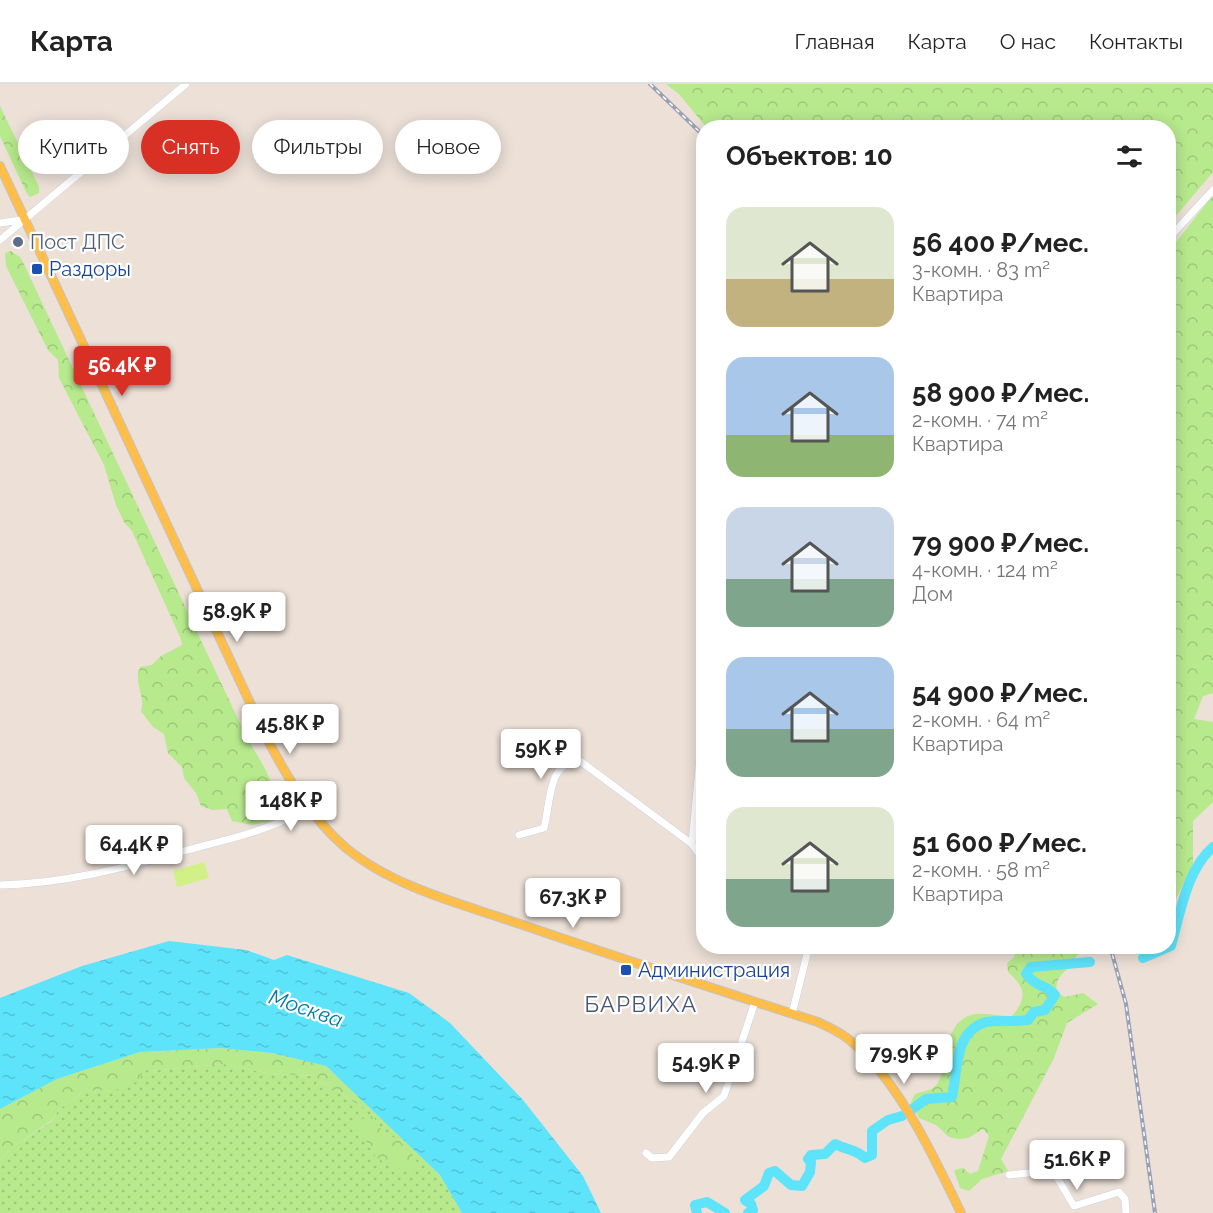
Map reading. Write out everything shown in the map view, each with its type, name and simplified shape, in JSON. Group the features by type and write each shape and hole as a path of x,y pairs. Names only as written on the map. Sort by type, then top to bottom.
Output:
{"main road":[{"path":"0,166 265,735 285,773 308,807 347,849 362,860 407,883 619,959 792,1014 837,1031 860,1049 884,1079 924,1139 961,1213"}],"street":[{"path":"0,240 186,84"},
{"path":"1176,230 1213,190"},
{"path":"0,223 25,219"},
{"path":"568,752 692,844 696,850"},
{"path":"519,835 544,828 551,789 562,766 571,761 582,763"},
{"path":"692,844 696,801"},
{"path":"0,885 21,885 75,876 161,858 270,827 308,807"},
{"path":"792,1014 808,954"},
{"path":"646,1153 652,1158 669,1157 703,1113 724,1096 754,1002"},
{"path":"1009,1175 1049,1171 1055,1174 1074,1206 1119,1192 1125,1199 1126,1213"}],"green space":[{"path":"666,84 1213,84 1213,172 1176,216 1176,120 700,120 679,94"},
{"path":"0,106 18,143 18,174 33,174 39,187 39,193 30,197 26,192 0,136"},
{"path":"1213,195 1213,693 1203,696 1194,719 1213,722 1213,802 1193,821 1193,864 1176,899 1176,242"},
{"path":"11,251 21,258 246,736 270,780 277,804 276,814 270,821 252,825 232,821 227,809 212,810 201,806 196,793 184,778 182,767 168,753 164,734 153,727 141,711 142,700 138,679 140,667 152,665 161,656 182,645 181,639 132,531 124,522 116,505 104,465 59,378 58,360 48,350 6,266 5,253"},
{"path":"204,862 209,878 177,887 173,871"},
{"path":"1015,954 1079,954 1060,977 1056,986 1057,993 1065,997 1083,993 1098,1004 1067,1023 1054,1058 1001,1159 1008,1171 982,1179 969,1191 960,1188 954,1170 963,1168 970,1174 978,1171 989,1136 983,1129 968,1138 949,1137 936,1125 919,1118 911,1102 915,1094 933,1088 938,1082 948,1042 958,1024 966,1017 977,1014 1012,1016 1017,1009 1022,998 1021,988 1008,972 1007,963"},
{"path":"221,1048 272,1053 326,1066 373,1110 362,1107 313,1076 267,1073 224,1064 150,1071 144,1069 139,1081 113,1091 82,1090 79,1096 59,1109 52,1120 13,1147 0,1160 0,1109 57,1079 140,1052"},
{"path":"224,1064 267,1073 313,1076 362,1107 373,1110 440,1175 462,1213 0,1213 0,1160 13,1147 52,1121 59,1109 79,1096 82,1090 113,1091 144,1069 150,1071"},
{"path":"373,1116 383,1132 399,1140 419,1164 412,1171 389,1166 375,1156 354,1125 364,1117"}],"water":[{"name":"Москва","path":"169,941 246,950 274,960 287,955 409,993 450,1023 523,1100 583,1176 601,1213 462,1213 440,1175 326,1066 272,1053 221,1048 140,1052 57,1079 0,1109 0,998 82,966"}],"waterway":[{"path":"1176,926 1181,906 1197,867 1213,847"},
{"path":"1143,958 1152,954"},
{"path":"911,1110 926,1099 952,1097 959,1053 968,1034 976,1027 990,1021 1028,1020 1034,1012 1045,1010 1055,995 1026,974 1031,967 1090,962"},
{"path":"748,1213 753,1210 751,1204 745,1200 764,1186 769,1173 775,1171 791,1185 802,1186 810,1172 811,1162 808,1159 811,1155 825,1154 835,1144 865,1158 872,1155 872,1131 888,1120 902,1116"},
{"path":"697,1213 695,1205 707,1202 725,1213"}],"railway":[{"path":"650,84 696,128"},
{"path":"1112,954 1126,1004 1155,1213"}],"place":[{"name":"Пост ДПС","path":"18,242"},
{"name":"Раздоры","path":"37,269"},
{"name":"Администрация","path":"626,970"}],"district":[{"name":"БАРВИХА","path":"641,1004"}]}
